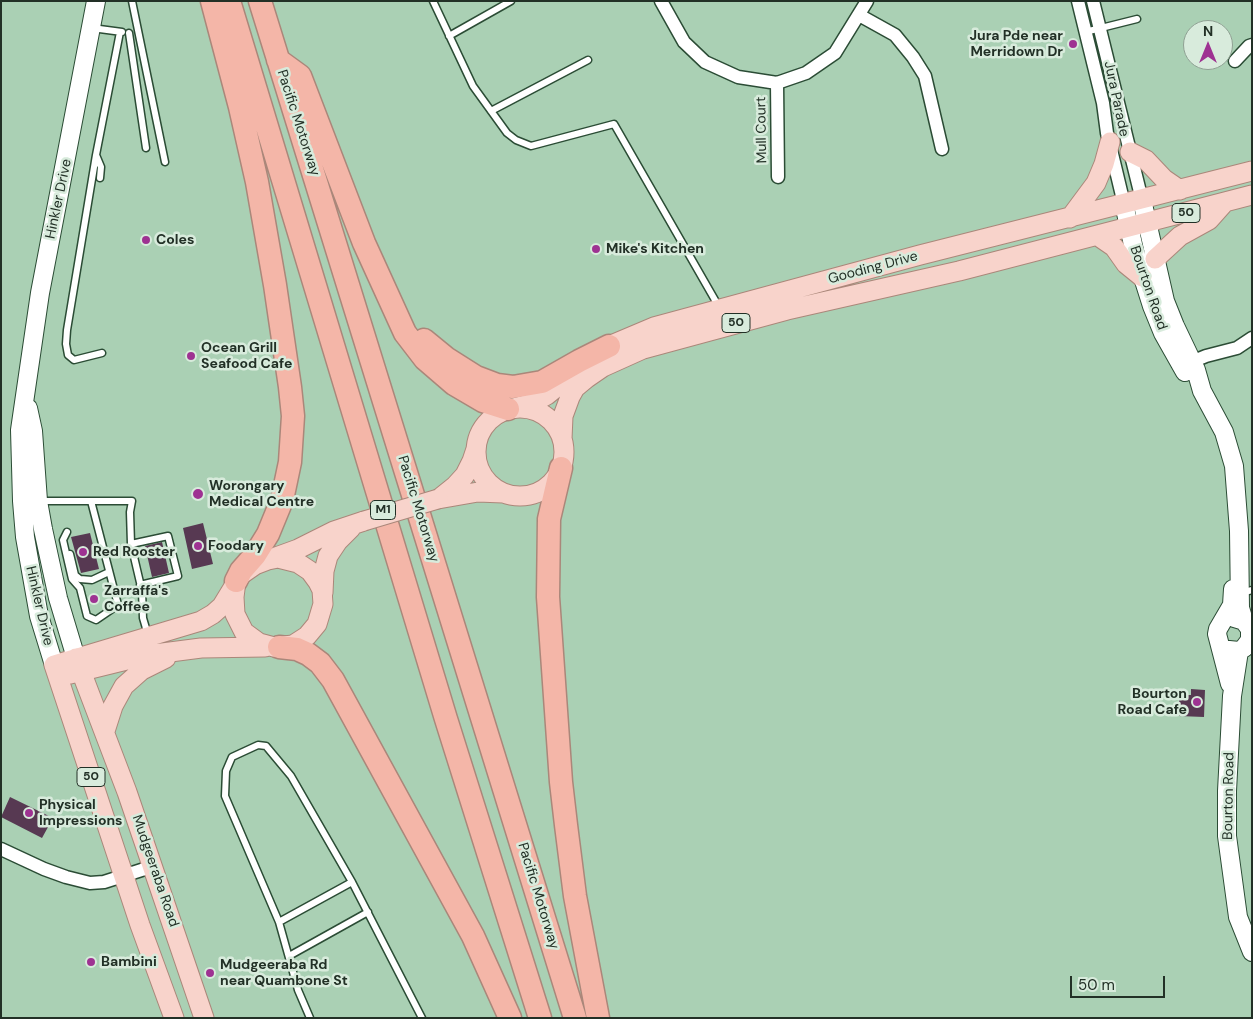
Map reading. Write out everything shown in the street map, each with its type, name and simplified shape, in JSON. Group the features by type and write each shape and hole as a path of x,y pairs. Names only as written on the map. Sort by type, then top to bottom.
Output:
{"highway":[{"path":"212,1 240,107 257,182 276,294 293,416 290,462 282,500 268,534 255,555 241,571 236,582"},
{"name":"Pacific Motorway","path":"229,1 443,710 540,1018"},
{"name":"Pacific Motorway","path":"260,1 576,1018"},
{"path":"278,60 300,76 364,243 404,333 425,359 467,393 488,404 511,408"},
{"path":"379,277 402,315 430,346 476,377 491,383 513,386 536,384 555,376 609,346"},
{"path":"561,468 549,519 549,606 561,782 580,923 598,1018"},
{"path":"276,647 292,648 308,654 320,663 333,680 473,936 510,1018"}],"main road":[{"path":"1070,218 1096,183 1110,142"},
{"path":"1130,152 1146,160 1164,179 1180,190"},
{"name":"Gooding Drive","path":"511,408 533,403 547,395 590,359 609,346 654,328 894,262 1252,171"},
{"name":"Gooding Drive","path":"562,439 563,416 575,388 595,372 631,353 656,344 787,310 1098,236 1252,195"},
{"path":"1155,259 1180,236 1209,220 1225,202"},
{"path":"1098,236 1114,247 1126,264 1142,277"},
{"path":"511,408 526,407 544,414 555,426 562,439"},
{"name":"50","path":"438,498 455,486 465,475 472,462 480,433 489,420 498,413 511,408"},
{"name":"50","path":"174,1018 124,876 56,671 149,637 196,624 210,616 225,603 236,582 251,567 298,549 334,531 438,498 483,492 526,495 545,489 556,478 561,468 564,454 562,439"},
{"path":"476,448 477,459 484,478 495,489 509,494"},
{"name":"50","path":"78,664 214,647 276,647 293,645 311,632 320,620 324,600 323,579 328,556 343,535 362,522"},
{"path":"268,560 278,558 290,560 306,568 318,582 324,600"},
{"path":"236,582 234,608 241,629 263,645 276,647"},
{"path":"149,637 160,644 214,647"},
{"name":"50","path":"105,731 113,706 126,683 142,670 183,650"},
{"name":"Mudgeeraba Road","path":"78,664 105,731 154,866 204,1018"}],"street":[{"name":"Hinkler Drive","path":"78,664 30,501 20,430 40,292 96,1"},
{"path":"661,1 684,42 705,62 738,77 776,83 806,73 835,53 866,1"},
{"name":"Jura Parade","path":"1078,1 1103,103 1110,142 1133,202"},
{"name":"Jura Parade","path":"1093,1 1130,152 1133,202"},
{"path":"859,15 895,35 913,57 925,76 942,149"},
{"path":"1235,61 1252,45"},
{"name":"Mull Court","path":"776,83 778,177"},
{"name":"Bourton Road","path":"1133,202 1138,225 1142,277 1163,333 1187,364"},
{"name":"Bourton Road","path":"1138,225 1155,259 1168,308 1187,364 1188,376 1202,391 1224,432 1234,466 1246,591 1240,608 1249,630"},
{"path":"1187,364 1237,348 1252,338"},
{"name":"Hinkler Drive","path":"30,501 25,537 44,635 56,671"},
{"name":"Bourton Road","path":"1221,624 1232,605 1240,531"},
{"path":"1221,646 1233,651 1239,650 1248,644 1249,630 1232,618 1221,624 1217,634 1232,696"},
{"path":"1232,696 1239,650"},
{"name":"Bourton Road","path":"1232,696 1227,791 1227,836 1238,917 1252,952"},
{"path":"1,849 44,869 83,882 104,882 154,866"},
{"name":"Bourton Road","path":"1234,896 1252,938"}],"lane":[{"path":"132,1 165,162"},
{"path":"432,1 473,86 507,133 516,140 531,146 614,124 720,309"},
{"path":"449,36 511,1"},
{"path":"1085,32 1137,19"},
{"path":"91,28 139,34"},
{"path":"102,353 74,360 68,355 66,344 68,320 96,155 120,32"},
{"path":"129,33 146,148"},
{"path":"491,111 588,60"},
{"path":"96,155 101,167 100,178"},
{"path":"30,501 132,501 130,512 131,544 140,585 143,618 149,637"},
{"path":"91,501 118,605 98,619 93,620 87,616 80,588 71,576 63,540 70,530 67,538 77,578 92,580 109,572"},
{"path":"131,544 168,536 178,576 140,585"},
{"path":"310,1018 298,990 279,922 225,796 226,770 232,757 254,746 266,746 292,776 352,882 422,1018"},
{"path":"279,922 352,882"},
{"path":"289,956 368,912"}],"building":[{"name":"Foodary","path":"203,523 213,564 192,569 183,528"},
{"path":"90,533 99,569 81,573 71,537"},
{"path":"162,542 169,573 152,577 145,546"},
{"path":"1191,689 1205,690 1204,717 1179,716 1179,697 1181,695 1191,695"},
{"path":"10,797 53,818 42,838 1,817"}],"place":[{"name":"Jura Pde near Merridown Dr","path":"1073,44"},
{"name":"Coles","path":"146,240"},
{"name":"Mike's Kitchen","path":"596,249"},
{"name":"Ocean Grill Seafood Cafe","path":"191,356"},
{"name":"Worongary Medical Centre","path":"198,494"},
{"name":"Foodary","path":"198,546"},
{"name":"Red Rooster","path":"83,552"},
{"name":"Zarraffa's Coffee","path":"94,599"},
{"name":"Bourton Road Cafe","path":"1197,702"},
{"name":"Physical Impressions","path":"29,813"},
{"name":"Bambini","path":"91,962"},
{"name":"Mudgeeraba Rd near Quambone St","path":"210,973"}]}
